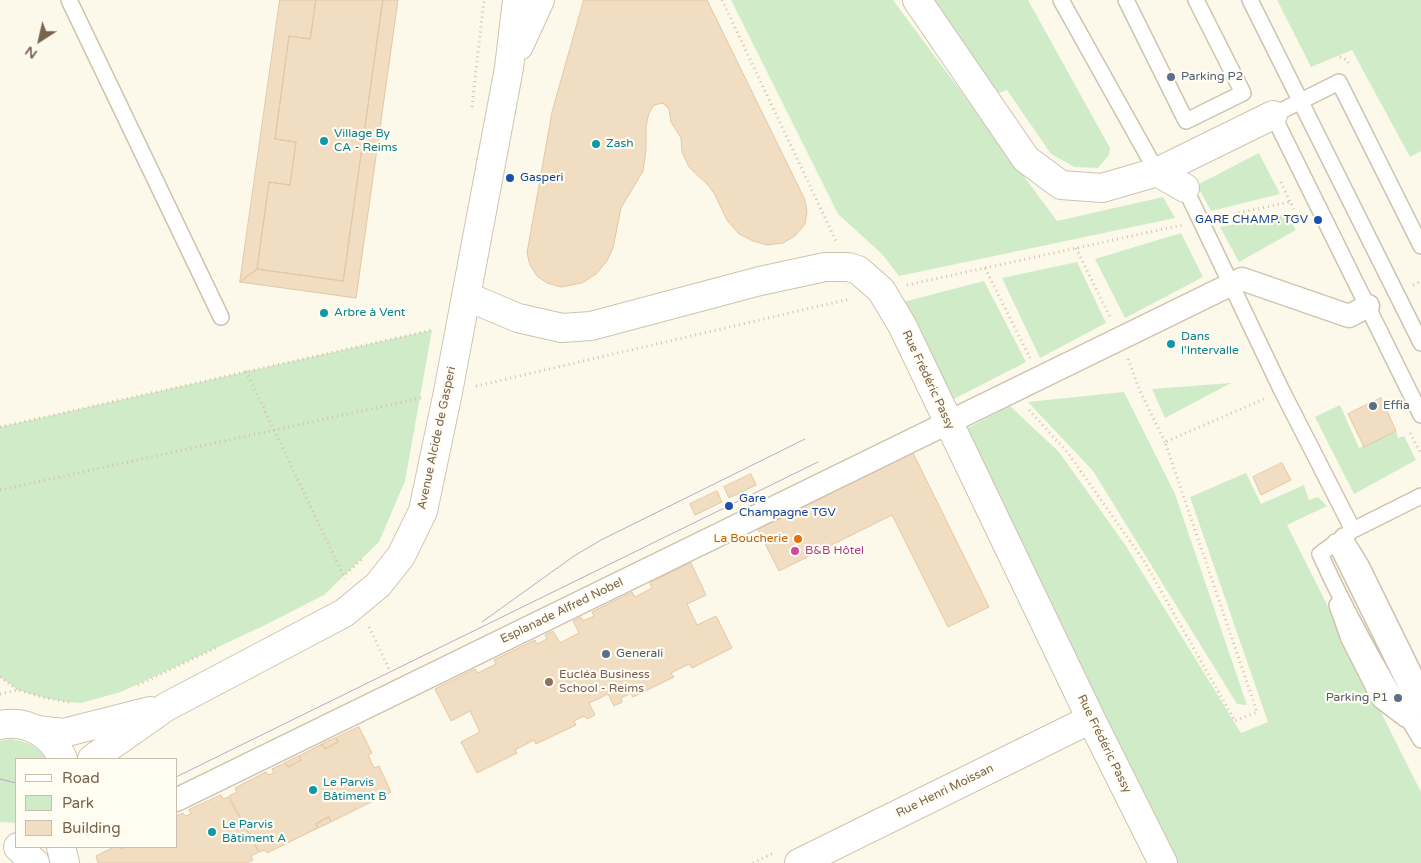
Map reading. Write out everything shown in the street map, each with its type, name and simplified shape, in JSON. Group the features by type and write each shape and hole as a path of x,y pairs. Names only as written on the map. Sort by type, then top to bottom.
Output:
{"street":[{"name":"Avenue Alcide de Gasperi","path":"93,758 166,707 344,614 378,584 401,556 423,511 448,392 509,68 517,0"},
{"name":"Avenue Alcide de Gasperi","path":"509,68 540,0"},
{"path":"917,0 1026,159 1061,185 1102,188 1157,172 1273,115"},
{"path":"1157,172 1185,188"},
{"path":"466,296 518,318 562,328 591,326 760,280 825,267 848,267"},
{"name":"Rue Frédéric Passy","path":"848,267 858,270 881,290 902,325 1091,719 1163,863"},
{"path":"1230,284 1242,279 1348,316 1368,306"},
{"name":"Esplanade Alfred Nobel","path":"178,799 1230,284"},
{"name":"Avenue Alcide de Gasperi","path":"2,722 20,724 37,730 63,733 166,707"},
{"name":"Rue Henri Moissan","path":"799,863 1091,719"},
{"path":"37,730 47,736 58,749 62,758"},
{"path":"20,848 35,863"},
{"path":"61,848 65,863"}],"lane":[{"path":"69,0 221,317"},
{"path":"1060,0 1157,172"},
{"path":"1126,0 1186,121 1243,93 1196,0"},
{"path":"1250,0 1421,343"},
{"path":"1421,246 1339,82 1273,115 1421,415"},
{"path":"1185,188 1282,391 1344,536 1407,688 1421,740"},
{"path":"1416,722 1387,685 1331,579 1320,554 1344,536 1421,496"}],"path":[{"path":"471,115 484,0"},
{"path":"722,0 848,267"},
{"path":"0,490 448,392 758,321 881,290 1200,221"},
{"path":"985,268 1040,378"},
{"path":"430,340 433,321"},
{"path":"0,427 432,330"},
{"path":"246,372 400,690"},
{"path":"418,408 421,388"},
{"path":"1012,391 1068,453 1144,561 1235,721 1257,712 1165,442 1139,389"},
{"path":"1165,442 1282,391"},
{"path":"338,582 365,556"},
{"path":"130,688 219,647"},
{"path":"0,677 18,690 45,698 73,703"},
{"path":"0,694 18,690"}],"green space":[{"path":"731,0 893,0 1057,221 1163,197 1175,218 899,276 882,254 838,214"},
{"path":"929,0 1028,0 1110,148 1109,155 1098,168 1075,167 1051,154 1007,90 996,94"},
{"path":"1277,0 1421,0 1421,151 1410,157 1352,50 1311,67"},
{"path":"1259,153 1280,194 1211,211 1197,185"},
{"path":"1287,214 1296,230 1239,262 1220,227"},
{"path":"1181,233 1203,277 1125,318 1095,259"},
{"path":"1077,262 1106,323 1040,358 1002,278"},
{"path":"984,281 1026,362 950,401 903,302"},
{"path":"432,330 405,481 379,542 324,595 263,626 121,692 81,703 45,698 18,690 0,677 0,427"},
{"path":"1231,383 1165,418 1152,389"},
{"path":"1124,392 1175,494 1247,705 1237,704 1093,471 1028,402"},
{"path":"1340,405 1359,448 1396,431 1398,438 1404,436 1416,460 1354,494 1315,417"},
{"path":"1010,406 1059,452 1126,546 1241,733 1268,722 1190,497 1246,473 1261,504 1304,485 1309,500 1318,497 1327,506 1287,525 1421,792 1421,863 1177,863 964,430"},
{"path":"11,739 22,741 40,751 46,758 15,758 15,823 0,822 0,741"}],"building":[{"path":"280,0 316,0 310,39 289,36 275,139 296,142 290,185 269,182 257,269 240,282"},
{"name":"Village By CA - Reims","path":"316,0 383,0 343,281 257,269 269,182 290,185 296,142 275,139 289,36 310,39"},
{"path":"383,0 398,0 356,298 240,282 257,269 343,281"},
{"name":"Zash","path":"584,0 707,0 805,200 807,211 805,224 795,236 783,243 767,245 739,234 727,220 708,185 689,167 682,152 681,138 671,122 669,109 663,103 654,105 649,113 646,126 646,151 643,171 621,208 613,248 607,261 596,274 582,283 561,287 547,283 537,276 530,265 527,253 552,112"},
{"path":"1381,398 1396,431 1364,447 1348,414"},
{"name":"B&B Hôtel","path":"913,453 989,607 948,627 892,515 779,571 758,530"},
{"path":"1282,463 1291,480 1261,495 1253,477"},
{"path":"751,474 756,485 729,498 724,487"},
{"path":"717,491 722,502 695,515 690,504"},
{"path":"691,563 706,595 687,604 697,625 716,616 732,648 692,668 689,664 671,673 674,677 633,697 631,693 621,698 622,702 614,706 608,694 589,703 595,715 587,719 584,716 574,721 576,725 536,744 534,740 515,750 517,753 477,773 461,742 480,732 470,711 451,721 435,689 475,669 478,673 496,664 494,660 535,640 537,644 547,639 545,635 553,631 560,643 579,633 573,621 581,617 583,621 594,616 592,612 632,592 635,597 652,588 650,583"},
{"name":"Le Parvis Bâtiment B","path":"359,727 372,753 368,755 374,768 379,766 391,792 331,822 329,817 316,824 318,828 267,853 265,850 259,852 229,796 237,792 235,788 266,772 268,775 274,773 272,769 285,763 288,767 301,760 299,756 322,744 325,749 338,742 336,738"},
{"path":"336,738 338,742 325,749 322,744"},
{"path":"299,756 301,760 288,767 285,763"},
{"name":"Le Parvis Bâtiment A","path":"221,795 223,799 228,797 259,852 251,856 253,860 247,863 98,863 96,856 112,848 178,848 178,815 183,813 185,816 191,814 189,810"},
{"path":"329,817 331,822 318,828 316,824"}],"tram line":[{"path":"482,622 574,556 601,540 805,439"},
{"path":"178,776 818,462"},
{"path":"0,779 15,783"}],"place":[{"name":"Parking P2","path":"1171,77"},
{"name":"Village By CA - Reims","path":"324,141"},
{"name":"Zash","path":"596,144"},
{"name":"Gasperi","path":"510,178"},
{"name":"GARE CHAMP. TGV","path":"1318,220"},
{"name":"Arbre à Vent","path":"324,313"},
{"name":"Dans l'Intervalle","path":"1171,344"},
{"name":"Effia","path":"1373,406"},
{"name":"Gare Champagne TGV","path":"729,506"},
{"name":"La Boucherie","path":"798,539"},
{"name":"B&B Hôtel","path":"795,551"},
{"name":"Generali","path":"606,654"},
{"name":"Eucléa Business School - Reims","path":"549,682"},
{"name":"Parking P1","path":"1398,698"},
{"name":"Le Parvis Bâtiment B","path":"313,790"},
{"name":"Le Parvis Bâtiment A","path":"212,832"}]}
